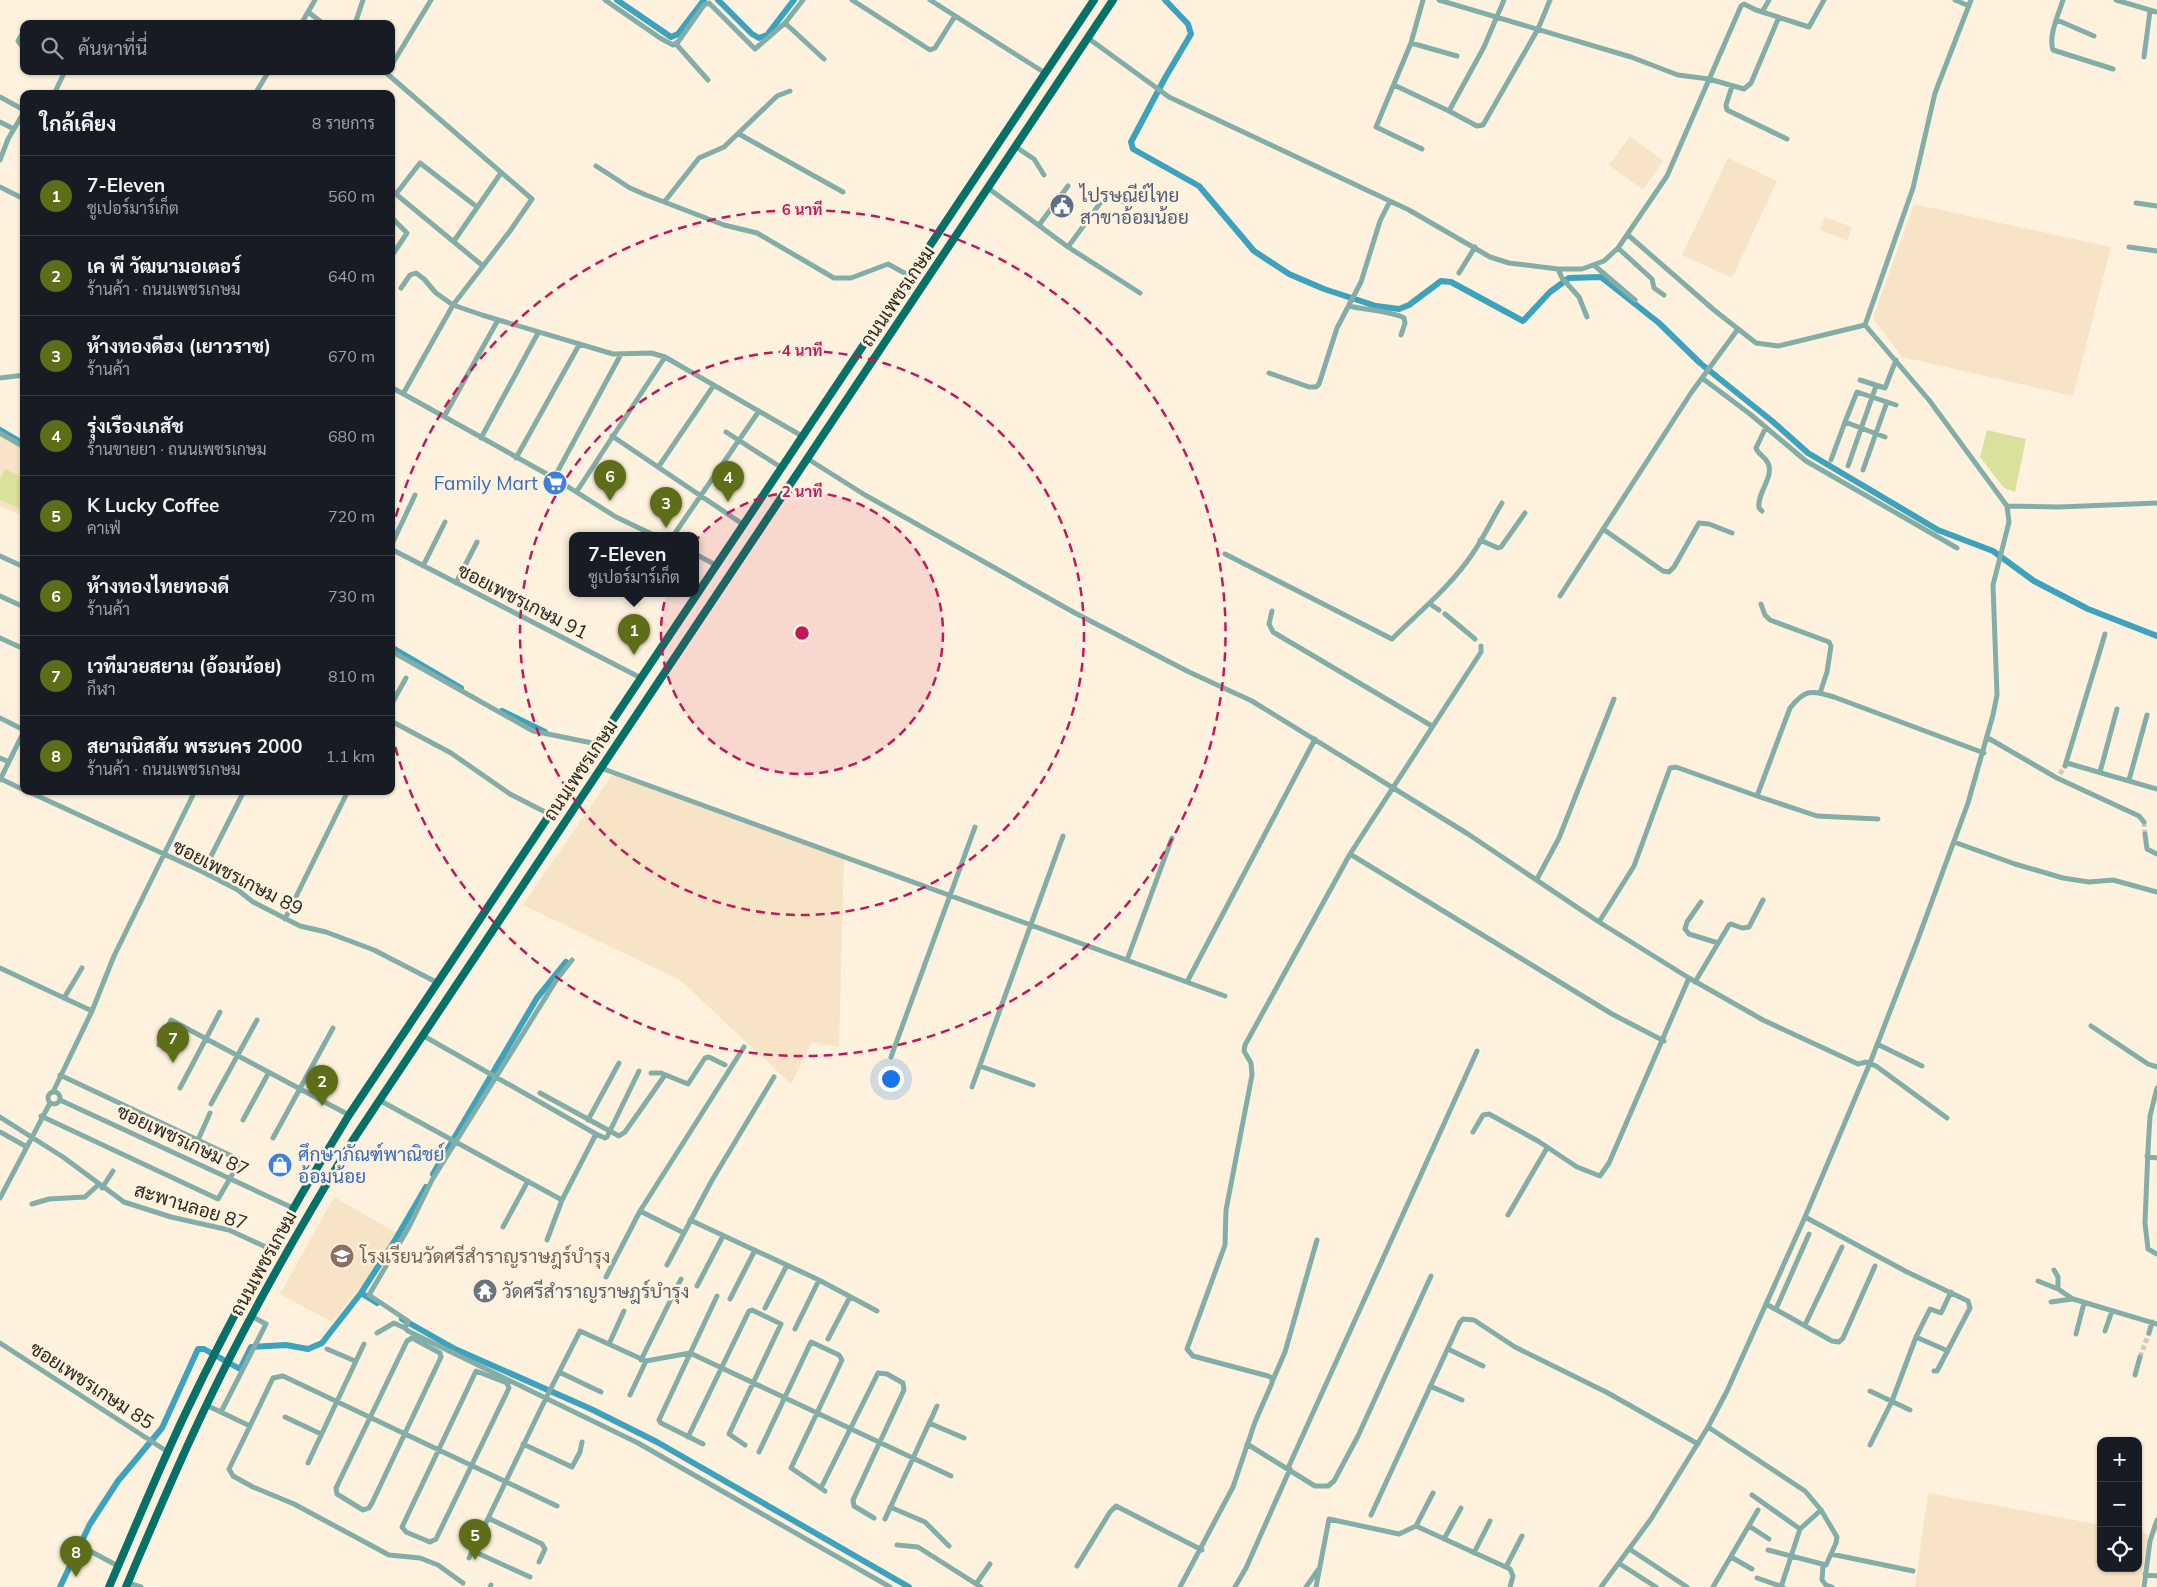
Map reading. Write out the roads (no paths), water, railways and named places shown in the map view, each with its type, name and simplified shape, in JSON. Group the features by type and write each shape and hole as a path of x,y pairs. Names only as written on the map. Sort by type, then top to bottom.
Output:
{"main road":[{"name":"ถนนเพชรเกษม","path":"699,591 1094,0"},
{"name":"ถนนเพชรเกษม","path":"127,1585 206,1405 251,1316 341,1159 1112,0"},
{"name":"ถนนเพชรเกษม","path":"109,1587 168,1452 214,1356 270,1249 326,1152 695,597"},
{"path":"326,1152 341,1159"},
{"path":"293,1208 308,1215"},
{"path":"280,1232 294,1239"}],"street":[{"path":"303,20 316,0"},
{"path":"356,20 363,0"},
{"path":"395,59 431,0"},
{"path":"605,0 668,43 676,44 708,80"},
{"path":"676,44 704,5 709,3 755,49 785,23 803,0"},
{"path":"852,0 930,50 935,48 955,16"},
{"path":"930,0 1045,73"},
{"path":"1422,149 1376,127 1411,43 1423,0"},
{"path":"1439,0 1632,57 1678,75 1709,79 1744,89 1751,83 1779,17"},
{"path":"1449,112 1498,17 1504,0"},
{"path":"1394,85 1477,126 1483,125 1538,29 1550,0"},
{"path":"1762,12 1769,0"},
{"path":"1088,38 1183,104 1266,141 1390,201 1475,248 1509,263 1558,269 1595,266 1604,261 1618,248 1628,235 1667,176 1685,139 1741,6 1744,4 1762,12 1809,27 1824,0"},
{"path":"1628,235 1752,341 1769,346 1856,329 1865,325 1913,188 1935,93 1970,3 1955,0"},
{"path":"2063,0 2052,42 2053,50 2113,70"},
{"path":"2116,0 2153,11 2144,58"},
{"path":"308,12 319,20"},
{"path":"2057,20 2094,36"},
{"path":"785,23 824,59"},
{"path":"1411,43 1457,56"},
{"path":"56,90 63,75"},
{"path":"257,90 267,75"},
{"path":"389,75 532,199 453,305 403,394"},
{"path":"1732,86 1726,105 1727,110 1787,139"},
{"path":"665,201 699,158 718,151 739,134 777,96 790,91"},
{"path":"0,97 20,109"},
{"path":"0,160 20,118"},
{"path":"0,122 14,129"},
{"path":"739,134 843,192"},
{"path":"1016,146 1034,159 1044,175"},
{"path":"477,206 420,163 396,194 483,266"},
{"path":"596,166 630,188 724,225 757,233 834,278 850,278 888,264 910,276"},
{"path":"454,241 501,173"},
{"path":"1039,225 1068,186"},
{"path":"0,187 20,197"},
{"path":"988,188 1068,247 1140,293"},
{"path":"1068,247 1106,195 1126,203"},
{"path":"1269,372 1309,387 1316,387 1321,380 1325,360 1337,328 1355,294 1380,220 1390,201"},
{"path":"2136,203 2157,206"},
{"path":"395,222 407,233 395,251"},
{"path":"2129,247 2157,251"},
{"path":"1459,273 1475,248"},
{"path":"1618,248 1652,279 1654,288 1664,295"},
{"path":"1595,266 1635,300"},
{"path":"1558,269 1564,280 1579,297 1587,317"},
{"path":"402,288 410,275 416,273 436,293 453,305 538,333 620,356 651,353 665,358 802,436"},
{"path":"1350,305 1376,312 1395,313 1401,316 1405,322 1401,335"},
{"path":"445,415 498,320"},
{"path":"1601,1587 1631,1550 1708,1427 1727,1391 1805,1217 1877,1044 1954,842 1980,751 1988,738 1997,695 1993,585 2010,522 2008,506 1896,360 1865,325"},
{"path":"1560,596 1703,376 1738,329"},
{"path":"481,438 538,333"},
{"path":"516,458 579,345"},
{"path":"554,478 620,356"},
{"path":"577,491 665,358"},
{"path":"1860,380 1885,388 1896,360"},
{"path":"0,378 20,376"},
{"path":"1703,376 1806,461 1957,548"},
{"path":"659,466 714,385"},
{"path":"1848,466 1876,386"},
{"path":"395,389 445,415 481,438 577,491 616,517 648,532"},
{"path":"1831,460 1857,392 1896,405"},
{"path":"1863,470 1887,402"},
{"path":"676,532 759,410"},
{"path":"1845,422 1885,437"},
{"path":"1762,510 1759,508 1758,500 1770,469 1768,462 1756,448 1766,427"},
{"path":"726,432 782,468"},
{"path":"0,433 20,445"},
{"path":"612,436 744,525"},
{"path":"808,459 864,495 1003,574 1189,672 1241,695 1315,739 1537,879 1599,922 1695,982 1763,1020 1858,1064 1868,1065 1947,1118"},
{"path":"395,538 415,495"},
{"path":"1226,554 1389,639 1430,604 1475,551 1502,503"},
{"path":"2008,506 2059,507 2157,503"},
{"path":"1480,540 1498,548 1501,547 1525,513"},
{"path":"423,566 445,522"},
{"path":"1603,529 1663,570 1669,572 1674,567 1699,523 1709,524 1732,533"},
{"path":"456,583 477,542"},
{"name":"ซอยเพชรเกษม 91","path":"395,549 423,566 642,678"},
{"path":"0,556 20,565"},
{"path":"699,556 716,565"},
{"path":"0,596 20,605"},
{"path":"1430,604 1439,610"},
{"path":"1761,604 1765,615 1770,620 1829,642 1831,646 1828,666 1820,693"},
{"path":"1272,611 1269,624 1273,632 1432,726"},
{"path":"1445,614 1475,640"},
{"path":"2106,634 2066,764 2157,789"},
{"path":"0,638 20,647"},
{"path":"1272,1383 1268,1376 1198,1358 1189,1354 1187,1349 1225,1245 1226,1210 1252,1075 1251,1063 1244,1051 1245,1045 1350,854 1481,652 1481,646"},
{"path":"395,654 533,730 597,744"},
{"path":"395,698 406,678"},
{"path":"1757,796 1790,708 1799,697 1809,692 1820,693 1980,751"},
{"path":"1537,879 1559,838 1614,699"},
{"path":"2100,772 2117,709"},
{"path":"2129,780 2147,715"},
{"path":"0,718 20,728"},
{"path":"395,723 451,753 510,794 550,815"},
{"path":"1988,738 2058,776 2139,816 2144,822"},
{"path":"0,780 20,739"},
{"path":"1187,982 1315,739"},
{"path":"0,758 9,762"},
{"path":"1599,922 1634,866 1670,768 1676,767 1817,816 1878,819"},
{"path":"601,768 1225,996"},
{"name":"ซอยเพชรเกษม 89","path":"0,780 20,788"},
{"name":"ซอยเพชรเกษม 89","path":"36,795 164,856 203,872 238,890 253,902 285,919 374,950 438,983"},
{"path":"50,1103 48,1096 53,1092 92,1011 114,956 194,795"},
{"path":"203,872 242,795"},
{"path":"285,919 346,795"},
{"path":"891,1057 948,895 975,827"},
{"path":"2145,834 2147,849 2157,854"},
{"path":"972,1087 1063,836"},
{"path":"1127,960 1172,838"},
{"path":"1954,842 2015,864 2064,878 2089,882 2119,881 2157,892"},
{"path":"1350,854 1612,1014 1664,1040"},
{"path":"1695,982 1731,924 1742,928 1749,927 1763,900"},
{"path":"1701,902 1687,922 1685,930 1689,934 1718,943"},
{"path":"572,960 557,979 454,1140 399,1245 369,1292 370,1296 406,1325 666,1458 890,1587"},
{"path":"0,968 92,1011"},
{"path":"64,998 74,978 82,968"},
{"path":"1473,1132 1483,1115 1489,1114 1577,1167 1600,1176 1609,1163 1664,1040 1689,978"},
{"path":"180,1088 220,1012"},
{"path":"159,1045 171,1020 349,1115"},
{"path":"211,1104 257,1020"},
{"path":"2091,1026 2148,1064 2157,1067"},
{"path":"273,1138 333,1028"},
{"path":"422,1035 605,1138 610,1132 639,1071"},
{"path":"1877,1044 1922,1066"},
{"path":"606,1277 640,1211 744,1047"},
{"path":"1235,1587 1246,1568 1289,1468 1477,1051"},
{"path":"650,1073 665,1075 688,1084 705,1058 709,1057 725,1065"},
{"path":"588,1120 619,1063"},
{"path":"980,1066 1033,1085"},
{"path":"243,1120 269,1072"},
{"path":"41,1116 218,1199 239,1163 238,1159 60,1075"},
{"path":"540,1093 617,1135 623,1134 665,1075"},
{"path":"667,1265 690,1220 774,1077"},
{"path":"2157,1088 2150,1116 2146,1244 2148,1250 2157,1254"},
{"path":"50,1103 56,1104 60,1100 58,1094 53,1092"},
{"name":"ซอยเพชรเกษม 87","path":"60,1100 293,1208"},
{"path":"379,1100 562,1200"},
{"path":"0,1198 41,1116 50,1103"},
{"path":"198,1140 210,1113"},
{"name":"สะพานลอย 87","path":"0,1117 32,1136 124,1202 177,1219 229,1230 270,1249"},
{"path":"0,1132 27,1147"},
{"path":"546,1240 562,1200 596,1134"},
{"path":"1508,1215 1546,1148"},
{"path":"2148,1156 2157,1158"},
{"path":"32,1204 49,1199 85,1197 100,1186 113,1171"},
{"path":"503,1227 528,1181"},
{"path":"640,1211 684,1232"},
{"path":"1805,1217 1907,1272 1951,1292 1970,1304 1948,1351 1937,1371 1934,1371"},
{"path":"690,1220 819,1280 877,1311"},
{"path":"1776,1309 1810,1234"},
{"path":"696,1286 723,1236"},
{"path":"1180,1587 1202,1550 1233,1487 1247,1444 1285,1352 1317,1240"},
{"path":"1806,1325 1842,1248"},
{"path":"730,1299 755,1250"},
{"path":"765,1308 787,1265"},
{"path":"1766,1304 1832,1341 1839,1342 1843,1338 1875,1266"},
{"path":"2054,1270 2058,1277 2058,1289"},
{"path":"1247,1444 1322,1488 1328,1486 1339,1475 1431,1276"},
{"path":"630,1395 643,1360 681,1279"},
{"path":"795,1329 819,1280"},
{"path":"2038,1281 2084,1303 2154,1323 2149,1333"},
{"path":"1870,1444 1892,1401 1916,1337 1930,1309 1941,1313 1951,1292"},
{"path":"703,1444 661,1424 658,1420 717,1296"},
{"path":"828,1340 850,1297"},
{"path":"2051,1302 2073,1299"},
{"path":"2076,1334 2084,1303"},
{"path":"688,1437 749,1310 758,1312 781,1324 729,1434 745,1445"},
{"path":"608,1344 624,1311"},
{"path":"2105,1330 2112,1311"},
{"path":"221,1412 266,1324 251,1316"},
{"path":"1371,1515 1460,1322 1468,1318 1474,1320 1514,1347 1608,1393 1697,1443"},
{"path":"377,1332 394,1323 406,1325"},
{"path":"469,1558 550,1388 580,1331 643,1360 690,1353 951,1476"},
{"path":"1916,1337 1948,1351"},
{"path":"416,1339 440,1353 441,1357 372,1503 369,1508 363,1510 344,1499 336,1491 370,1416 407,1340 416,1339"},
{"path":"759,1452 812,1341 839,1355 842,1360 791,1468 823,1489 849,1428 875,1377 881,1372 903,1383 904,1390 853,1500 854,1506 874,1518"},
{"name":"ซอยเพชรเกษม 85","path":"0,1344 168,1452"},
{"path":"308,1463 364,1344"},
{"path":"327,1349 356,1362"},
{"path":"1448,1349 1483,1366"},
{"path":"2135,1375 2140,1356"},
{"path":"476,1371 507,1383 509,1388 470,1464 435,1541 430,1542 406,1532 402,1527 438,1448 476,1371"},
{"path":"559,1372 601,1392"},
{"path":"463,1583 438,1565 420,1558 389,1554 294,1504 253,1487 233,1476 229,1469 273,1378 283,1376 337,1400 557,1506"},
{"path":"1430,1386 1462,1400"},
{"path":"1870,1391 1910,1410"},
{"path":"206,1405 250,1426"},
{"path":"885,1519 937,1406"},
{"path":"285,1417 321,1434"},
{"path":"929,1422 964,1438"},
{"path":"1708,1427 1805,1491 1821,1510 1837,1537 1828,1563 1823,1566 1768,1550"},
{"path":"523,1444 572,1467 580,1452 582,1442"},
{"path":"1316,1587 1329,1519 1398,1534 1416,1526 1433,1494"},
{"path":"1752,1494 1800,1529"},
{"path":"1077,1566 1110,1512 1116,1506 1202,1550"},
{"path":"890,1507 925,1522 949,1546"},
{"path":"1444,1539 1461,1508"},
{"path":"1716,1586 1758,1510"},
{"path":"1757,1578 1782,1587 1800,1529 1821,1510"},
{"path":"488,1518 542,1544 545,1549 539,1562"},
{"path":"2144,1587 2150,1541 2157,1520"},
{"path":"1474,1553 1490,1521"},
{"path":"1416,1526 1506,1567 1513,1572 1510,1587"},
{"path":"1749,1526 1769,1539"},
{"path":"1506,1567 1522,1536"},
{"path":"76,1544 118,1566"},
{"path":"897,1545 918,1547 979,1586 990,1564"},
{"path":"1631,1550 1688,1587"},
{"path":"473,1551 530,1577"},
{"path":"1831,1554 1913,1571"},
{"path":"1731,1557 1752,1569"},
{"path":"1620,1564 1656,1587"},
{"path":"1823,1566 1822,1580 1826,1585 1832,1587"},
{"path":"1306,1587 1320,1567"},
{"path":"2145,1574 2157,1576"},
{"path":"127,1585 141,1587"}],"waterway":[{"path":"617,0 671,37 678,34 704,0"},
{"path":"718,0 752,34 759,38 767,35 794,0"},
{"path":"1165,0 1188,24 1191,34 1131,142 1133,149 1199,186 1254,251 1289,274 1324,289 1376,306 1399,309 1409,305 1441,281 1451,282 1523,321 1550,292 1569,278 1601,277 1659,323 1700,363 1772,421 1808,453 1938,530 1993,551 2034,581 2088,609 2157,636"},
{"path":"0,430 20,442"},
{"path":"395,649 461,688"},
{"path":"502,711 545,732"},
{"path":"433,1174 537,998 566,962"},
{"path":"60,1587 90,1524 118,1481 162,1428 198,1349 204,1349 240,1369 251,1347 286,1345 308,1349 322,1343 361,1293 426,1187"},
{"path":"361,1293 377,1303"},
{"path":"402,1319 455,1349 591,1409 657,1442 909,1587"}],"tunnel":[{"path":"2060,774 2065,766"},
{"path":"2144,822 2145,834"},
{"path":"2140,1357 2149,1333"}],"place":[{"name":"ไปรษณีย์ไทย สาขาอ้อมน้อย","path":"1062,206"},
{"name":"Family Mart","path":"555,483"},
{"name":"ห้างทองไทยทองดี","path":"610,501"},
{"name":"รุ่งเรืองเภสัช","path":"728,502"},
{"name":"ห้างทองดีฮง (เยาวราช)","path":"666,528"},
{"name":"7-Eleven","path":"634,655"},
{"name":"เวทีมวยสยาม (อ้อมน้อย)","path":"173,1063"},
{"name":"เค พี วัฒนามอเตอร์","path":"322,1106"},
{"name":"ศึกษาภัณฑ์พาณิชย์ อ้อมน้อย","path":"280,1165"},
{"name":"โรงเรียนวัดศรีสําราญราษฎร์บํารุง","path":"342,1256"},
{"name":"วัดศรีสําราญราษฎร์บํารุง","path":"485,1291"},
{"name":"K Lucky Coffee","path":"475,1560"},
{"name":"สยามนิสสัน พระนคร 2000","path":"76,1577"}]}
